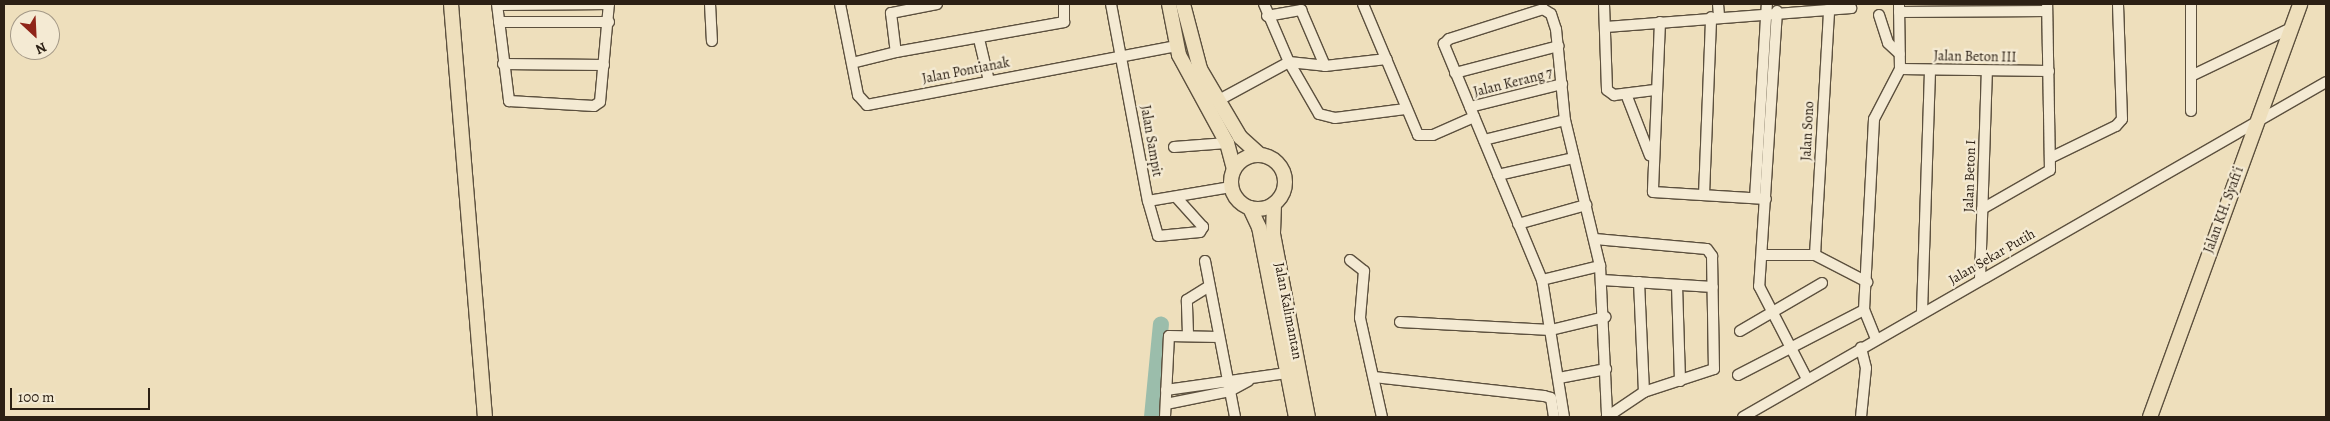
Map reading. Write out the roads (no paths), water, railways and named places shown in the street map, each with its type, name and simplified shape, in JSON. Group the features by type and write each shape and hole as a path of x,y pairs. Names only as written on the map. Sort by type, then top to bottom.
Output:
{"main road":[{"path":"451,4 485,417"},
{"path":"1169,4 1176,46 1227,144 1234,169 1231,187 1250,208 1274,204 1284,191 1285,174 1275,159 1258,154 1240,137 1192,50 1183,4"},
{"name":"Jalan KH. Syafi'i","path":"2150,417 2255,122 2300,4"},
{"path":"1234,169 1248,156 1258,154"},
{"name":"Jalan Kalimantan","path":"1274,204 1273,234 1294,372 1296,417"},
{"name":"Jalan Kalimantan","path":"1250,208 1259,228 1294,372 1308,417"}],"street":[{"path":"609,4 609,22 600,102 594,106 513,103 505,97 497,5 609,4"},
{"path":"710,4 712,41"},
{"name":"Jalan Pontianak","path":"840,4 858,95 867,105 989,80 1176,46"},
{"path":"896,52 891,13 937,4"},
{"path":"852,63 896,52 979,39 1064,22 1064,4"},
{"name":"Jalan Sampit","path":"1112,4 1148,201 1158,236 1200,232 1203,227 1176,197"},
{"path":"1264,4 1267,16 1289,62 1325,119 1405,109 1363,4"},
{"path":"1604,4 1607,90 1614,95 1655,90"},
{"path":"1704,195 1715,16 1718,4"},
{"path":"2050,158 2116,126 2122,119 2118,4"},
{"path":"2191,4 2191,111"},
{"path":"1876,339 1864,310 1867,283 1874,119 1900,68 1899,8 2047,7 2050,158 2048,175 1982,209"},
{"path":"1606,27 1770,9 1851,8"},
{"path":"1564,417 1552,330 1542,280 1455,73 1445,41 1543,9 1551,14 1559,46 1565,120 1600,266 1605,317 1607,417"},
{"path":"1755,198 1770,9"},
{"path":"1770,9 1766,199 1759,286 1807,379"},
{"name":"Jalan Sono","path":"1815,255 1829,9"},
{"path":"1267,16 1301,10 1325,66"},
{"path":"1879,15 1888,43 1900,54"},
{"path":"499,22 609,22"},
{"path":"1660,22 1652,161 1653,192 1766,199"},
{"path":"2191,76 2291,28"},
{"path":"979,39 989,80"},
{"path":"1455,73 1559,46"},
{"path":"1219,100 1289,62 1325,66 1387,60"},
{"path":"503,64 604,64"},
{"name":"Jalan Beton III","path":"1900,68 1987,73 2049,71"},
{"path":"1922,312 1930,70"},
{"name":"Jalan Beton I","path":"1980,279 1987,73"},
{"name":"Jalan Sekar Putih","path":"1743,417 1911,318 2326,82"},
{"name":"Jalan Kerang 7","path":"1405,109 1418,136 1433,135 1472,112 1562,84"},
{"path":"1626,94 1652,161"},
{"path":"1484,140 1565,120"},
{"path":"1174,147 1227,144"},
{"path":"1498,175 1574,158"},
{"path":"1148,201 1231,187"},
{"path":"1518,224 1586,205"},
{"path":"1594,238 1707,249 1712,256 1714,369 1644,392 1607,417"},
{"path":"1762,255 1815,255 1867,283"},
{"path":"1350,260 1364,271 1360,310 1382,417"},
{"path":"1205,261 1234,417"},
{"path":"1542,280 1600,266"},
{"path":"1602,280 1713,287"},
{"path":"1639,282 1644,392"},
{"path":"1740,331 1822,283"},
{"path":"1677,285 1680,381"},
{"path":"1188,334 1187,300 1209,286"},
{"path":"1738,375 1790,346 1864,310"},
{"path":"1400,322 1552,330 1605,317"},
{"path":"1165,417 1166,339 1188,334 1219,337"},
{"path":"1861,417 1866,368 1862,348"},
{"path":"1559,378 1606,369"},
{"path":"1166,390 1228,379 1248,381 1294,372"},
{"path":"1374,376 1544,396 1551,398 1554,417"},
{"path":"1166,404 1230,392 1248,381"}],"waterway":[{"path":"1152,417 1161,324"}]}
